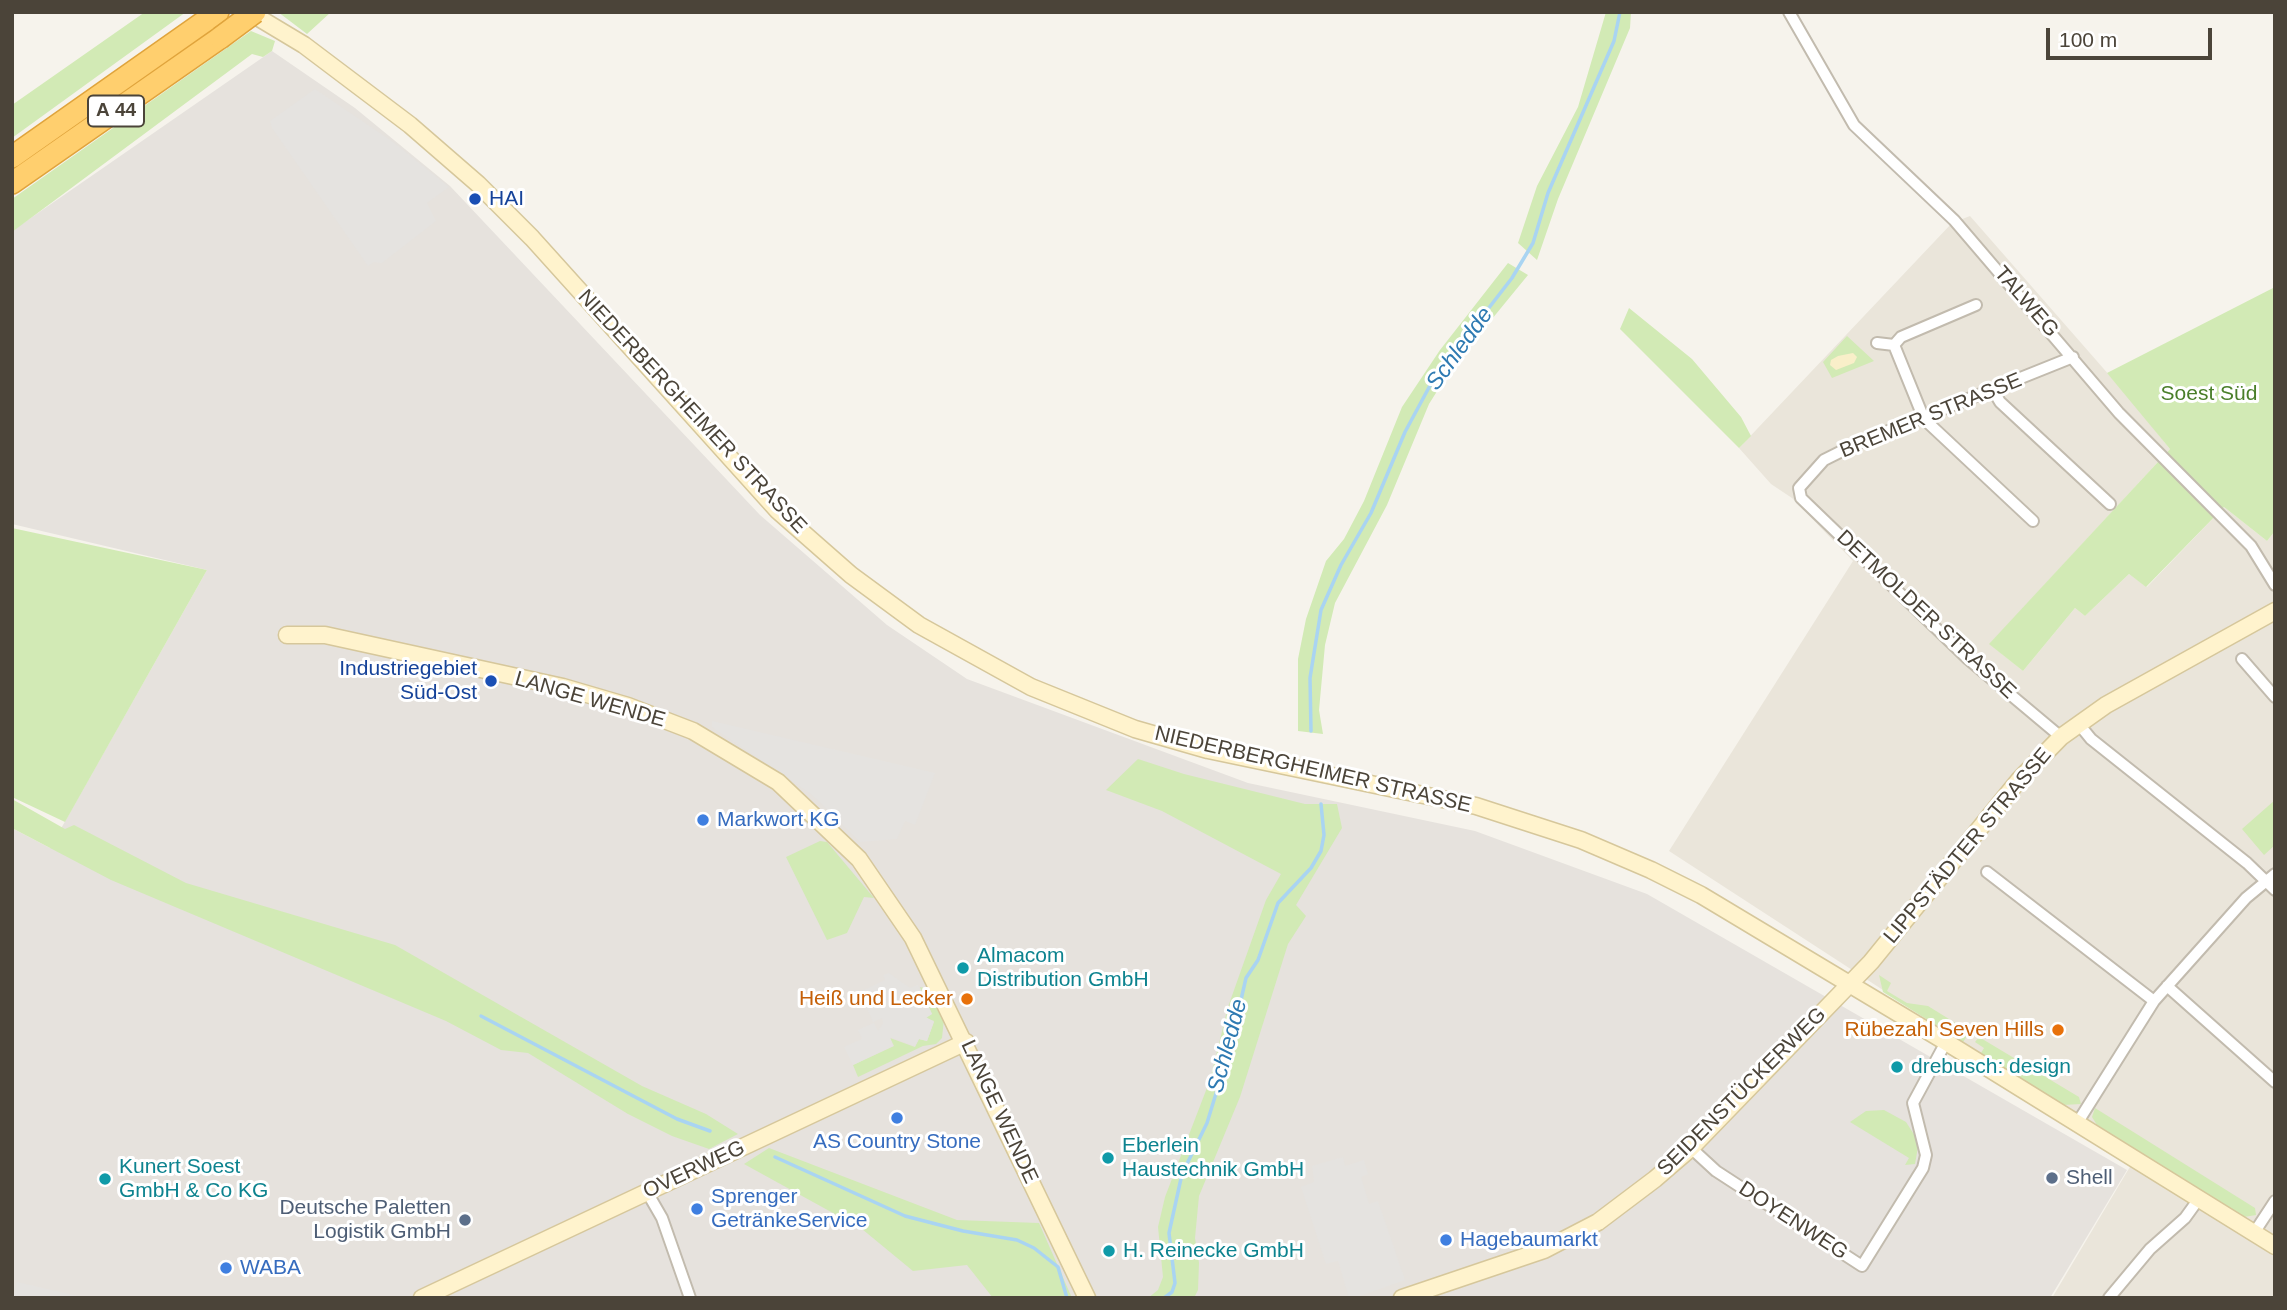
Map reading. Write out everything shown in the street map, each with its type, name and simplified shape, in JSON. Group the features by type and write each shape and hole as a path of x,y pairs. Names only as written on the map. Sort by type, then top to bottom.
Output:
{"highway":[{"name":"A 44","path":"12,157 218,12"},
{"name":"A 44","path":"12,183 255,12"}],"main road":[{"name":"NIEDERBERGHEIMER STRASSE","path":"249,12 304,45 410,125 478,184 532,239 777,510 851,575 919,625 1031,687 1135,729 1208,750 1476,806 1581,840 1701,895 1946,1042 2275,1246"},
{"name":"LIPPSTÄDTER STRASSE","path":"1849,984 1871,962 2019,780 2061,737 2078,723 2275,611"},
{"name":"LANGE WENDE","path":"287,635 325,635 563,687 628,706 693,731 725,748 787,790 859,859 913,938 966,1042 1087,1298"},
{"name":"SEIDENSTÜCKERWEG","path":"1402,1298 1544,1250 1598,1222 1691,1148 1849,984"},
{"name":"OVERWEG","path":"422,1298 966,1042"}],"street":[{"name":"TALWEG","path":"1789,12 1854,125 1954,220 2119,413 2251,546 2275,585"},
{"path":"1894,345 1901,337 1976,305"},
{"path":"1877,343 1894,345"},
{"path":"1894,345 1924,419 2033,521"},
{"name":"BREMER STRASSE","path":"1799,488 1824,460 1856,444 1924,419 2073,356"},
{"path":"1993,390 2000,401 2110,504"},
{"name":"DETMOLDER STRASSE","path":"1799,488 1801,498 1958,650 2061,737"},
{"path":"2242,659 2275,697"},
{"path":"2078,723 2091,739 2270,878 2275,890"},
{"path":"1987,872 2154,1001"},
{"path":"2076,1125 2154,1001 2246,898 2270,878"},
{"path":"2167,986 2275,1083"},
{"name":"DOYENWEG","path":"1691,1148 1716,1171 1862,1266 1919,1177 1925,1161 1922,1135 1913,1103 1946,1042"},
{"path":"647,1192 662,1218 690,1298"},
{"path":"2109,1298 2150,1249 2185,1218 2198,1200"},
{"path":"2254,1233 2275,1201"}],"shaded area":[{"path":"272,51 355,108 450,186 760,515 887,625 967,679 1248,783 1475,831 1647,894 2127,1170 2050,1298 12,1298 12,828 50,848 207,570 12,524 12,231"},
{"path":"315,89 393,142 449,187 427,203 436,221 382,263 374,262 368,266 272,128 270,121"},
{"path":"1970,216 2131,400 2170,449 1990,644 2023,671 2075,608 2085,616 2129,574 2147,587 2224,507 2267,541 2275,531 2275,1298 2052,1298 2137,1155 1669,851 1853,561 1792,498 1771,484 1739,448 1952,223"},
{"path":"712,721 935,773 915,825 905,821 897,839 860,842 811,794 712,727"},
{"path":"889,973 910,988 918,985 932,1014 926,1018 934,1021 927,1041 919,1039 915,1046 890,1037 893,1046 853,1065 844,1047 862,1039 858,1030 874,1023 878,1031 883,1023 882,1018 873,1022 860,992 885,980 883,975"},
{"path":"1343,1157 1345,1166 1364,1160 1368,1174 1361,1177 1369,1204 1378,1201 1405,1280 1354,1298 1349,1298 1338,1261 1326,1264 1301,1187 1314,1182 1312,1166"},
{"path":"17,1282 86,1298 13,1298"}],"green space":[{"path":"145,12 186,12 12,138 12,105"},
{"path":"278,12 331,12 307,34"},
{"path":"1606,12 1631,12 1630,28 1558,199 1537,260 1518,243 1537,186 1578,107"},
{"path":"251,31 275,41 272,51 263,57 252,54 12,232 12,199"},
{"path":"1508,263 1528,275 1451,369 1429,404 1387,505 1335,603 1325,645 1319,710 1323,734 1298,731 1298,659 1306,619 1326,561 1344,539 1364,501 1402,407 1440,350"},
{"name":"Soest Süd","path":"2275,287 2275,531 2267,541 2224,507 2146,587 2129,574 2085,616 2075,608 2023,671 1989,644 2170,449 2107,373"},
{"path":"1629,308 1692,359 1741,417 1751,436 1739,448 1620,329"},
{"path":"1847,336 1874,361 1832,378 1823,362"},
{"path":"12,528 207,570 65,822 12,797"},
{"path":"1138,759 1184,774 1305,804 1337,804 1342,828 1296,905 1306,916 1288,944 1240,1097 1199,1196 1195,1238 1199,1263 1198,1290 1194,1298 1148,1298 1158,1290 1163,1277 1158,1227 1165,1197 1210,1080 1228,1007 1266,900 1281,874 1162,811 1106,790"},
{"path":"12,799 65,829 74,825 186,883 395,945 642,1086 706,1114 738,1134 709,1149 672,1136 628,1114 528,1053 501,1050 446,1021 111,880 12,828"},
{"path":"2275,800 2275,845 2264,855 2242,829"},
{"path":"820,841 827,842 874,898 864,897 847,933 827,940 786,857"},
{"path":"1879,975 1891,983 1887,991 1907,1003 1928,1006 1970,1032 1963,1042 1883,992"},
{"path":"920,987 931,990 944,1019 942,1038 936,1044 923,1046 858,1077 853,1065 894,1046 890,1038 915,1047 919,1039 927,1041 934,1022 926,1017 932,1014"},
{"path":"1979,1037 2079,1097 2081,1104 2063,1105 1981,1053 1984,1048 1975,1042"},
{"path":"2095,1108 2255,1208 2256,1215 2244,1217 2097,1125 2092,1117"},
{"path":"1884,1110 1906,1122 1915,1136 1918,1147 1915,1164 1905,1165 1909,1158 1850,1122 1866,1111"},
{"path":"769,1148 957,1220 1039,1223 1072,1298 993,1298 967,1265 913,1271 862,1229 744,1164"}],"sand":[{"path":"1853,353 1857,357 1854,363 1836,370 1830,365 1831,360 1838,356"}],"waterway":[{"name":"Schledde","path":"1311,731 1310,678 1321,610 1341,565 1371,513 1405,432 1433,380 1512,278 1533,243 1548,193 1614,41 1620,12"},
{"name":"Schledde","path":"1164,1298 1172,1292 1175,1283 1169,1233 1182,1174 1207,1123 1229,1051 1230,1033 1246,978 1258,960 1278,903 1311,868 1321,851 1324,835 1321,804"},
{"path":"481,1016 677,1119 710,1131"},
{"path":"775,1157 905,1216 963,1231 1017,1240 1034,1248 1058,1267 1067,1298"}],"place":[{"name":"HAI","path":"475,199"},
{"name":"Industriegebiet Süd-Ost","path":"491,681"},
{"name":"Markwort KG","path":"703,820"},
{"name":"Almacom Distribution GmbH","path":"963,968"},
{"name":"Heiß und Lecker","path":"967,999"},
{"name":"Rübezahl Seven Hills","path":"2058,1030"},
{"name":"drebusch: design","path":"1897,1067"},
{"name":"AS Country Stone","path":"897,1118"},
{"name":"Eberlein Haustechnik GmbH","path":"1108,1158"},
{"name":"Shell","path":"2052,1178"},
{"name":"Kunert Soest GmbH & Co KG","path":"105,1179"},
{"name":"Sprenger GetränkeService","path":"697,1209"},
{"name":"Deutsche Paletten Logistik GmbH","path":"465,1220"},
{"name":"Hagebaumarkt","path":"1446,1240"},
{"name":"H. Reinecke GmbH","path":"1109,1251"},
{"name":"WABA","path":"226,1268"}]}
